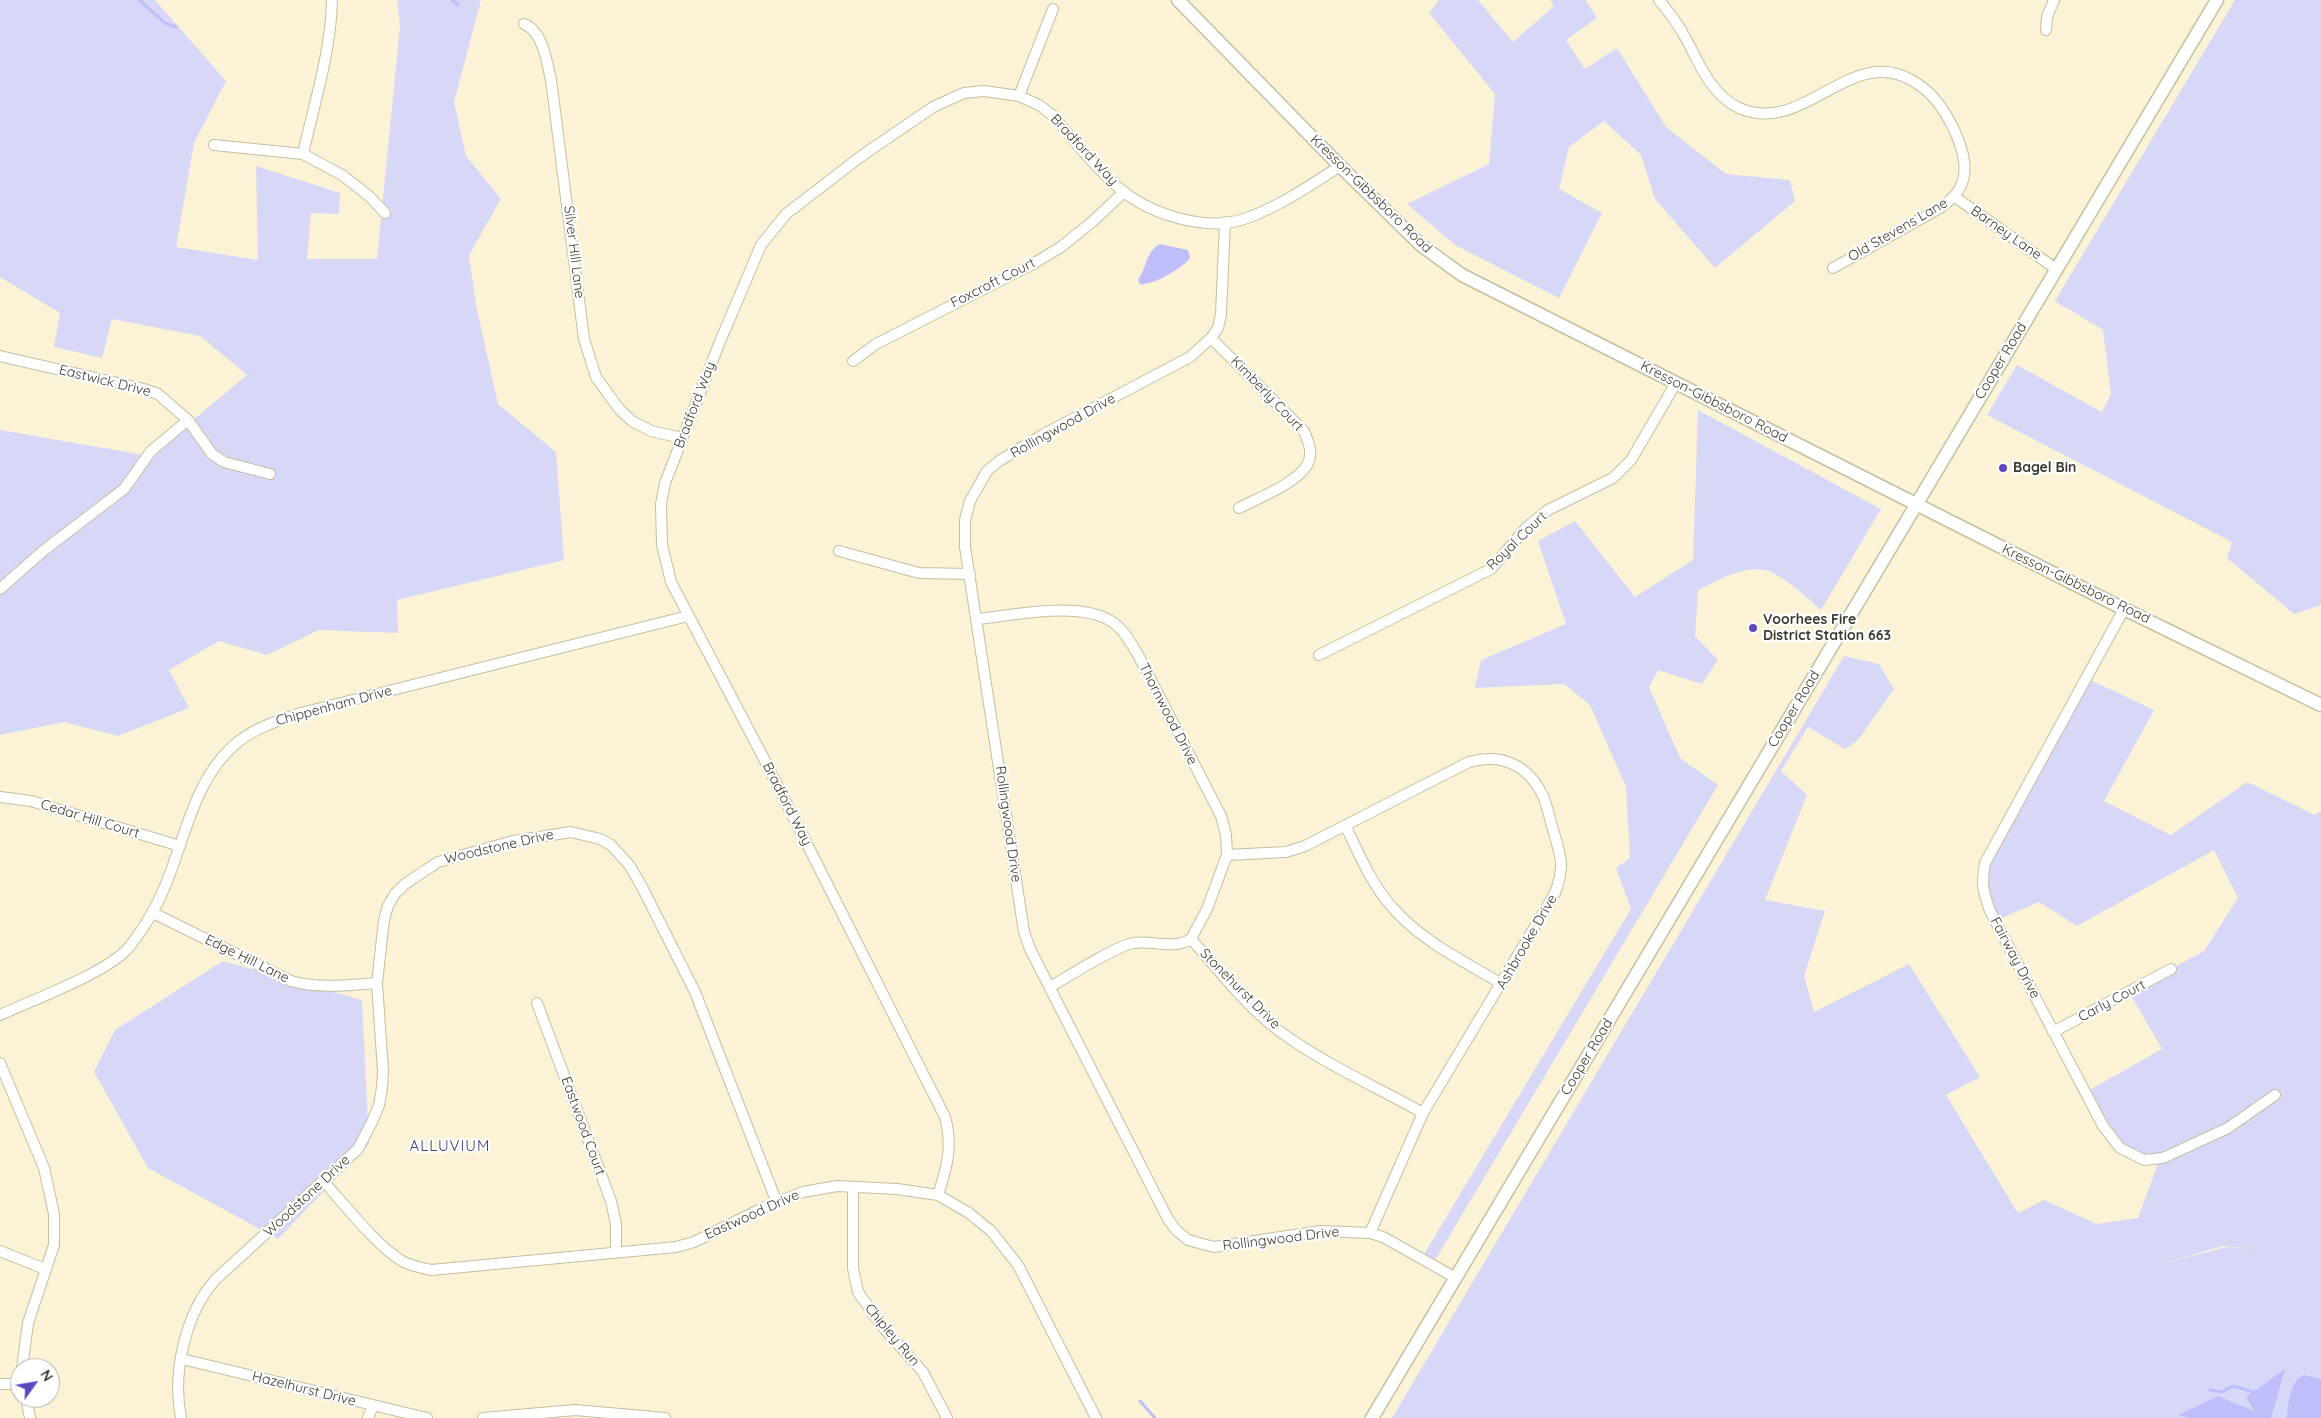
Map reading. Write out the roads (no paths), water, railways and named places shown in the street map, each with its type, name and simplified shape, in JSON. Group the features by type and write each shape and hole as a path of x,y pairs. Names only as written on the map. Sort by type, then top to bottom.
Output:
{"street":[{"path":"303,154 332,17 332,0"},
{"name":"Kresson-Gibbsboro Road","path":"1178,0 1340,166 1422,246 1462,275 2124,609 2321,705"},
{"name":"Old Stevens Lane","path":"1660,0 1671,13 1714,89 1725,100 1741,108 1764,115 1777,113 1793,108 1854,77 1879,70 1903,75 1920,85 1932,94 1948,117 1964,160 1964,180 1955,197 1940,208 1833,268"},
{"path":"2046,30 2047,17 2054,0"},
{"name":"Cooper Road","path":"1372,1418 2217,0"},
{"path":"1019,96 1053,9"},
{"name":"Silver Hill Lane","path":"524,24 530,26 545,53 552,80 584,339 596,377 607,394 632,421 652,431 682,438"},
{"name":"Bradford Way","path":"938,1195 948,1166 950,1148 945,1117 762,755 671,582 662,545 661,522 665,483 682,438 761,245 786,214 860,157 933,107 964,94 984,91 1019,96 1039,105 1051,114 1124,192 1154,210 1178,219 1195,222 1225,222 1245,219 1276,204 1340,166"},
{"path":"214,145 303,154 342,175 369,196 385,213"},
{"name":"Foxcroft Court","path":"853,361 876,344 1031,265 1061,247 1092,222 1124,192"},
{"name":"Barney Lane","path":"1955,197 2056,269"},
{"path":"1212,338 1218,328 1220,314 1225,222"},
{"name":"Kimberly Court","path":"1212,338 1304,431 1309,444 1310,455 1308,464 1300,473 1290,481 1239,508"},
{"name":"Rollingwood Drive","path":"1212,338 1190,357 1044,434 999,461 987,471 970,501 965,520 965,547 978,619 1024,932 1030,949 1168,1219 1176,1230 1188,1240 1214,1247 1321,1231 1370,1233 1383,1237 1456,1278"},
{"name":"Eastwick Drive","path":"0,356 144,389 163,398 188,420 212,454 224,462 270,474"},
{"name":"Royal Court","path":"1319,655 1491,570 1527,527 1548,510 1613,478 1631,460 1676,383"},
{"path":"0,589 43,551 124,489 151,451 188,420"},
{"path":"838,551 919,573 970,574"},
{"name":"Fairway Drive","path":"2124,609 1986,863 1982,881 1983,891 1990,911 2114,1143 2144,1160 2163,1158 2228,1128 2275,1095"},
{"name":"Thornwood Drive","path":"978,619 1079,610 1104,616 1115,623 1124,633 1137,653 1221,816 1226,834 1226,855 1207,909 1191,939"},
{"name":"Chippenham Drive","path":"0,1015 100,968 118,958 129,947 153,913 166,884 201,790 215,765 241,740 272,722 301,713 688,616"},
{"name":"Ashbrooke Drive","path":"1226,855 1286,852 1305,846 1346,827 1470,762 1481,759 1493,757 1505,760 1529,776 1542,796 1563,864 1555,893 1423,1113 1370,1233"},
{"name":"Cedar Hill Court","path":"0,798 31,800 180,846"},
{"path":"1346,827 1381,892 1397,913 1428,939 1502,984"},
{"name":"Woodstone Drive","path":"181,1418 178,1384 182,1359 195,1311 206,1290 358,1149 379,1105 383,1071 376,983 384,920 388,906 405,884 438,862 514,841 556,833 581,834 600,839 611,845 630,866 683,966 776,1203"},
{"name":"Edge Hill Lane","path":"153,913 291,980 303,984 333,986 376,983"},
{"name":"Stonehurst Drive","path":"1050,987 1118,949 1133,944 1175,944 1191,939 1250,1004 1277,1029 1312,1051 1423,1113"},
{"name":"Carly Court","path":"2053,1032 2171,969"},
{"name":"Eastwood Court","path":"537,1003 611,1201 616,1224 616,1252"},
{"path":"0,1063 44,1168 50,1188 55,1234 54,1245 28,1323 23,1358"},
{"name":"Eastwood Drive","path":"324,1182 360,1223 401,1261 415,1267 431,1270 616,1252 662,1250 694,1242 803,1192 837,1186 897,1189 938,1195 969,1213 991,1231 1018,1264 1096,1418"},
{"name":"Chipley Run","path":"853,1187 853,1268 858,1292 882,1326 922,1372 947,1418"},
{"path":"0,1251 45,1269"},
{"name":"Hazelhurst Drive","path":"182,1359 427,1418"},
{"path":"368,1418 373,1406"},
{"path":"483,1418 575,1410 665,1418"}],"water":[{"path":"1160,244 1188,250 1190,258 1181,267 1167,276 1140,284 1138,280 1149,256 1155,247"},
{"path":"2285,1369 2271,1418 2189,1418 2178,1415 2218,1396 2254,1411 2246,1397"},
{"path":"2304,1375 2321,1379 2321,1418 2287,1418 2293,1387 2299,1378"}],"waterway":[{"path":"139,0 165,23 176,27"},
{"path":"452,0 458,5"},
{"path":"2210,1390 2222,1392 2233,1386 2257,1393"},
{"path":"1140,1401 1155,1418"}],"place":[{"name":"Bagel Bin","path":"2003,468"},
{"name":"Voorhees Fire District Station 663","path":"1753,628"}],"district":[{"name":"ALLUVIUM","path":"450,1146"}]}
